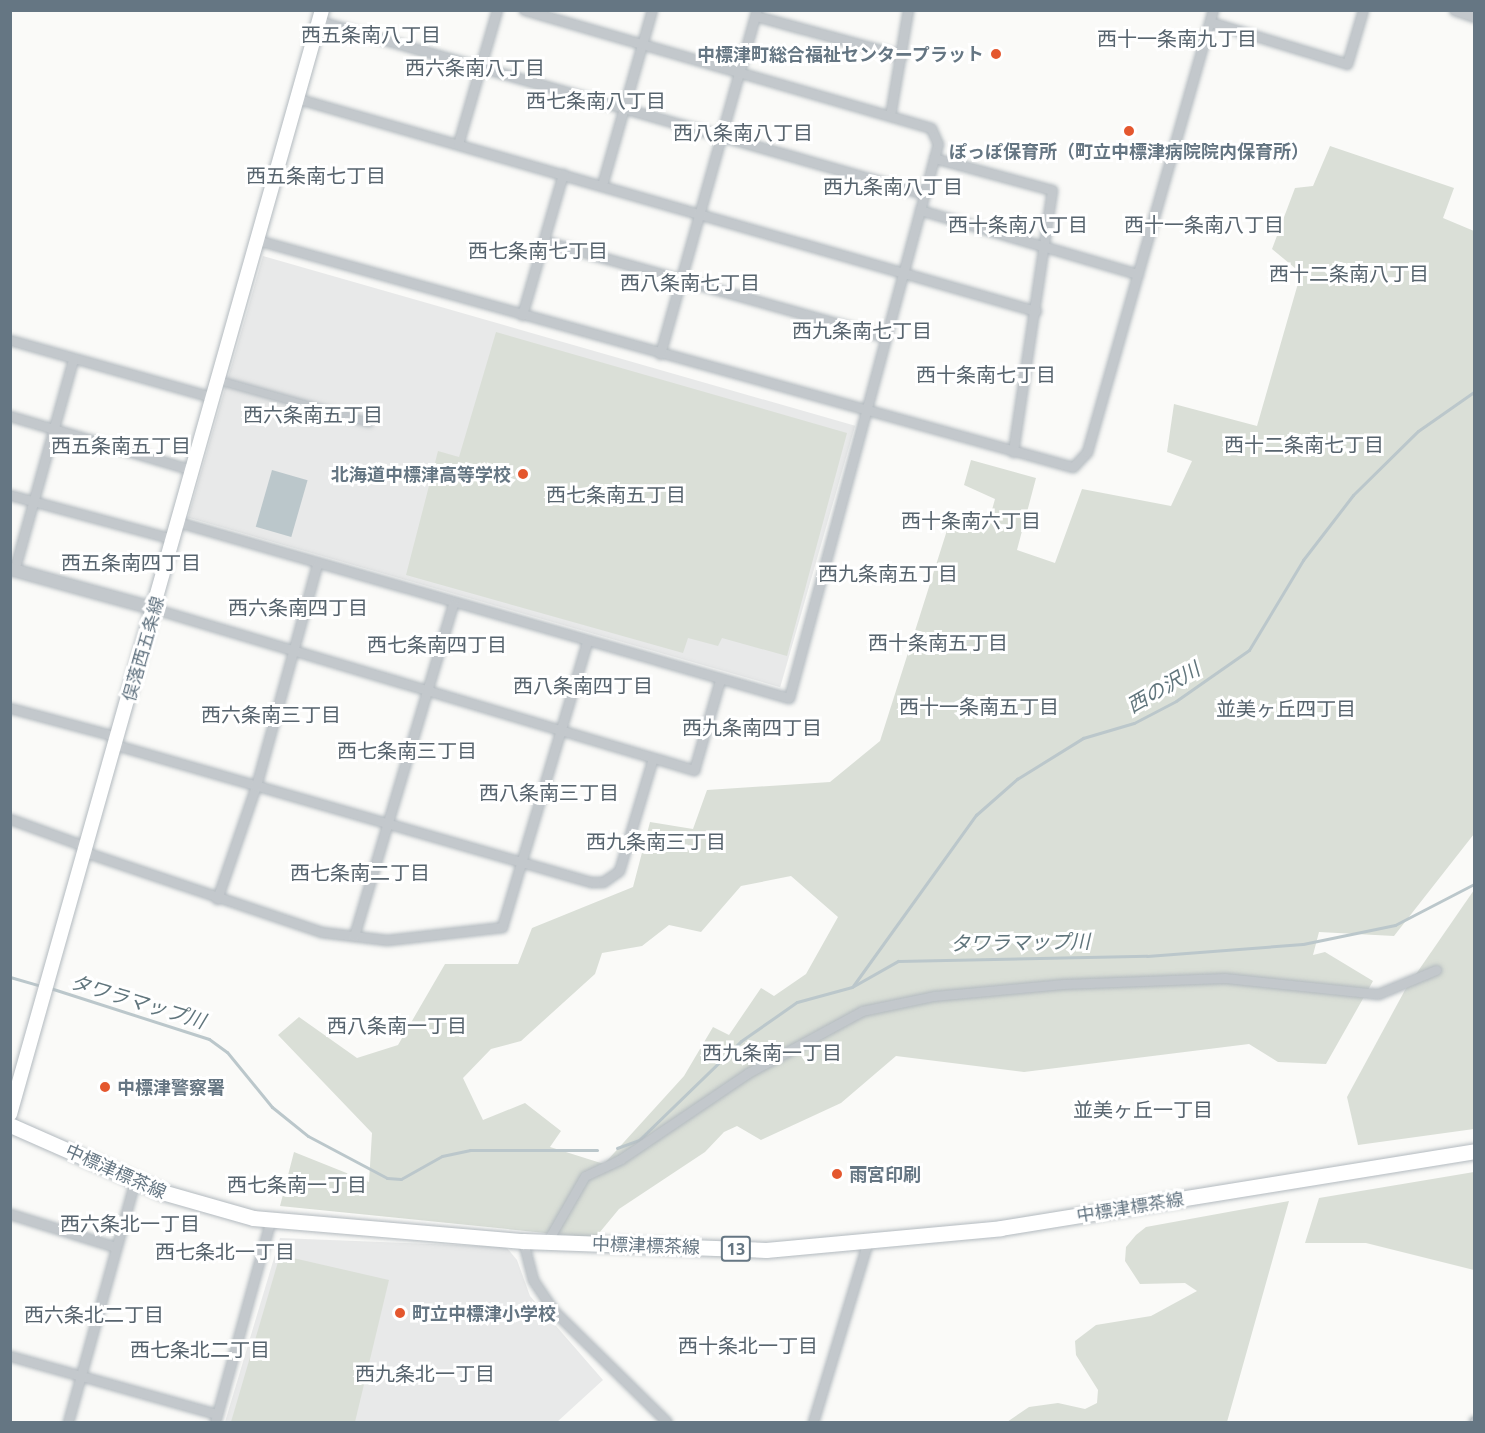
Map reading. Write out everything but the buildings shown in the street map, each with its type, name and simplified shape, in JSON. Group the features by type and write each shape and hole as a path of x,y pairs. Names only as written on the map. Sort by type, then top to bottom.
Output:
{"main road":[{"name":"俣落西五条線","path":"10,1114 155,609 212,397 299,99 320,16"},
{"name":"中標津標茶線","path":"10,1125 135,1180 211,1210 271,1219 523,1241 766,1250 1001,1228 1474,1151"}],"street":[{"path":"458,144 497,10"},
{"path":"178,522 317,565 789,698 938,144 931,128 739,75 524,10"},
{"path":"602,185 652,10"},
{"path":"890,116 908,10"},
{"path":"257,240 1068,468 1084,460 1213,10"},
{"path":"1210,22 1347,64 1363,10"},
{"path":"1454,10 1474,17"},
{"path":"660,354 757,13 902,56"},
{"path":"320,16 481,68 924,194"},
{"path":"299,99 700,212 1036,311"},
{"path":"934,158 1052,190 1046,245 1013,452"},
{"path":"522,315 563,174"},
{"path":"920,210 1046,245 1138,274"},
{"path":"544,241 886,337"},
{"path":"10,340 73,360 212,397"},
{"path":"73,360 12,570 155,609 293,653 694,770 720,680"},
{"path":"226,382 368,423"},
{"path":"10,416 192,470"},
{"path":"10,495 173,539"},
{"path":"217,899 256,786 317,565"},
{"path":"354,936 453,604"},
{"path":"10,819 217,899 321,932 387,940 502,927 523,864 587,641"},
{"path":"10,708 256,786 592,882 612,878 653,758"},
{"path":"547,1242 585,1176 629,1154 748,1073 862,1011 934,996 1040,986 1225,978 1378,994 1436,970"},
{"path":"68,1422 135,1180"},
{"path":"10,1214 116,1247"},
{"path":"10,1356 216,1418 271,1219"},
{"path":"523,1241 533,1280 554,1311 667,1422"},
{"path":"813,1422 868,1242"}],"shaded area":[{"path":"1330,146 1454,188 1443,218 1474,231 1474,834 1394,936 1319,932 1313,955 1325,952 1373,981 1326,1064 1278,1062 1249,1044 1024,1072 896,1056 841,1103 761,1140 737,1126 724,1132 705,1152 619,1209 595,1238 280,1206 294,1152 369,1182 372,1133 278,1035 299,1017 357,1058 398,1045 445,964 518,964 532,928 633,887 650,822 693,829 707,790 830,782 880,741 949,524 987,528 995,499 964,485 971,460 1036,478 1017,550 1055,563 1082,489 1171,506 1192,461 1167,452 1174,404 1257,426 1301,273 1272,249 1295,188 1313,186","holes":["791,876 838,917 806,974 774,996 761,988 729,1035 713,1027 684,1076 604,1164 550,1147 561,1131 525,1103 483,1120 463,1078 491,1049 521,1041 595,974 602,953 642,946 669,925 701,932 741,886"]},
{"name":"北海道中標津高等学校","path":"263,256 855,426 780,687 188,517"},
{"path":"496,332 847,433 787,656 722,638 718,646 688,638 683,653 406,575 438,451 459,457"},
{"path":"272,470 308,480 291,537 256,527"},
{"path":"1474,890 1474,1129 1358,1145 1347,1097 1405,990"},
{"path":"1474,1172 1474,1270 1366,1243 1305,1243 1319,1198"},
{"path":"1289,1201 1227,1422 1007,1422 1029,1407 1058,1403 1085,1409 1097,1403 1098,1390 1076,1355 1075,1341 1096,1325 1151,1316 1197,1291 1185,1283 1140,1284 1125,1261 1126,1247 1146,1227"},
{"name":"町立中標津小学校","path":"280,1238 506,1247 517,1260 530,1296 603,1380 557,1422 225,1422"},
{"path":"280,1255 389,1280 355,1422 231,1422"}],"waterway":[{"name":"西の沢川","path":"853,986 976,815 1017,779 1083,738 1134,723 1176,701 1249,650 1303,560 1353,495 1418,431 1474,392"},
{"name":"タワラマップ川","path":"617,1148 639,1140 741,1041 797,1002 852,987 898,961 1147,956 1303,944 1395,925 1474,884"},
{"name":"タワラマップ川","path":"10,977 41,986"},
{"name":"タワラマップ川","path":"50,988 209,1039 227,1052 272,1107 308,1136 387,1178 401,1179 442,1156 470,1150 597,1150"}],"place":[{"name":"中標津町総合福祉センタープラット","path":"996,54"},
{"name":"ぽっぽ保育所（町立中標津病院院内保育所）","path":"1129,131"},
{"name":"北海道中標津高等学校","path":"523,474"},
{"name":"中標津警察署","path":"105,1087"},
{"name":"雨宮印刷","path":"837,1174"},
{"name":"町立中標津小学校","path":"400,1313"}],"district":[{"name":"西五条南八丁目","path":"371,34"},
{"name":"西十一条南九丁目","path":"1177,38"},
{"name":"西六条南八丁目","path":"475,67"},
{"name":"西七条南八丁目","path":"596,100"},
{"name":"西八条南八丁目","path":"743,132"},
{"name":"西五条南七丁目","path":"316,175"},
{"name":"西九条南八丁目","path":"893,186"},
{"name":"西十条南八丁目","path":"1018,224"},
{"name":"西十一条南八丁目","path":"1204,224"},
{"name":"西七条南七丁目","path":"538,250"},
{"name":"西十二条南八丁目","path":"1349,273"},
{"name":"西八条南七丁目","path":"690,282"},
{"name":"西九条南七丁目","path":"862,330"},
{"name":"西十条南七丁目","path":"986,374"},
{"name":"西六条南五丁目","path":"313,414"},
{"name":"西十二条南七丁目","path":"1304,444"},
{"name":"西五条南五丁目","path":"121,445"},
{"name":"西七条南五丁目","path":"616,494"},
{"name":"西十条南六丁目","path":"971,520"},
{"name":"西五条南四丁目","path":"131,562"},
{"name":"西九条南五丁目","path":"888,573"},
{"name":"西六条南四丁目","path":"298,607"},
{"name":"西十条南五丁目","path":"938,642"},
{"name":"西七条南四丁目","path":"437,644"},
{"name":"西八条南四丁目","path":"583,685"},
{"name":"西十一条南五丁目","path":"979,706"},
{"name":"並美ヶ丘四丁目","path":"1286,708"},
{"name":"西六条南三丁目","path":"271,714"},
{"name":"西九条南四丁目","path":"752,727"},
{"name":"西七条南三丁目","path":"407,750"},
{"name":"西八条南三丁目","path":"549,792"},
{"name":"西九条南三丁目","path":"656,841"},
{"name":"西七条南二丁目","path":"360,872"},
{"name":"西八条南一丁目","path":"397,1025"},
{"name":"西九条南一丁目","path":"772,1052"},
{"name":"並美ヶ丘一丁目","path":"1143,1109"},
{"name":"西七条南一丁目","path":"297,1184"},
{"name":"西六条北一丁目","path":"130,1223"},
{"name":"西七条北一丁目","path":"225,1251"},
{"name":"西六条北二丁目","path":"94,1314"},
{"name":"西十条北一丁目","path":"748,1345"},
{"name":"西七条北二丁目","path":"200,1349"},
{"name":"西九条北一丁目","path":"425,1373"}]}
